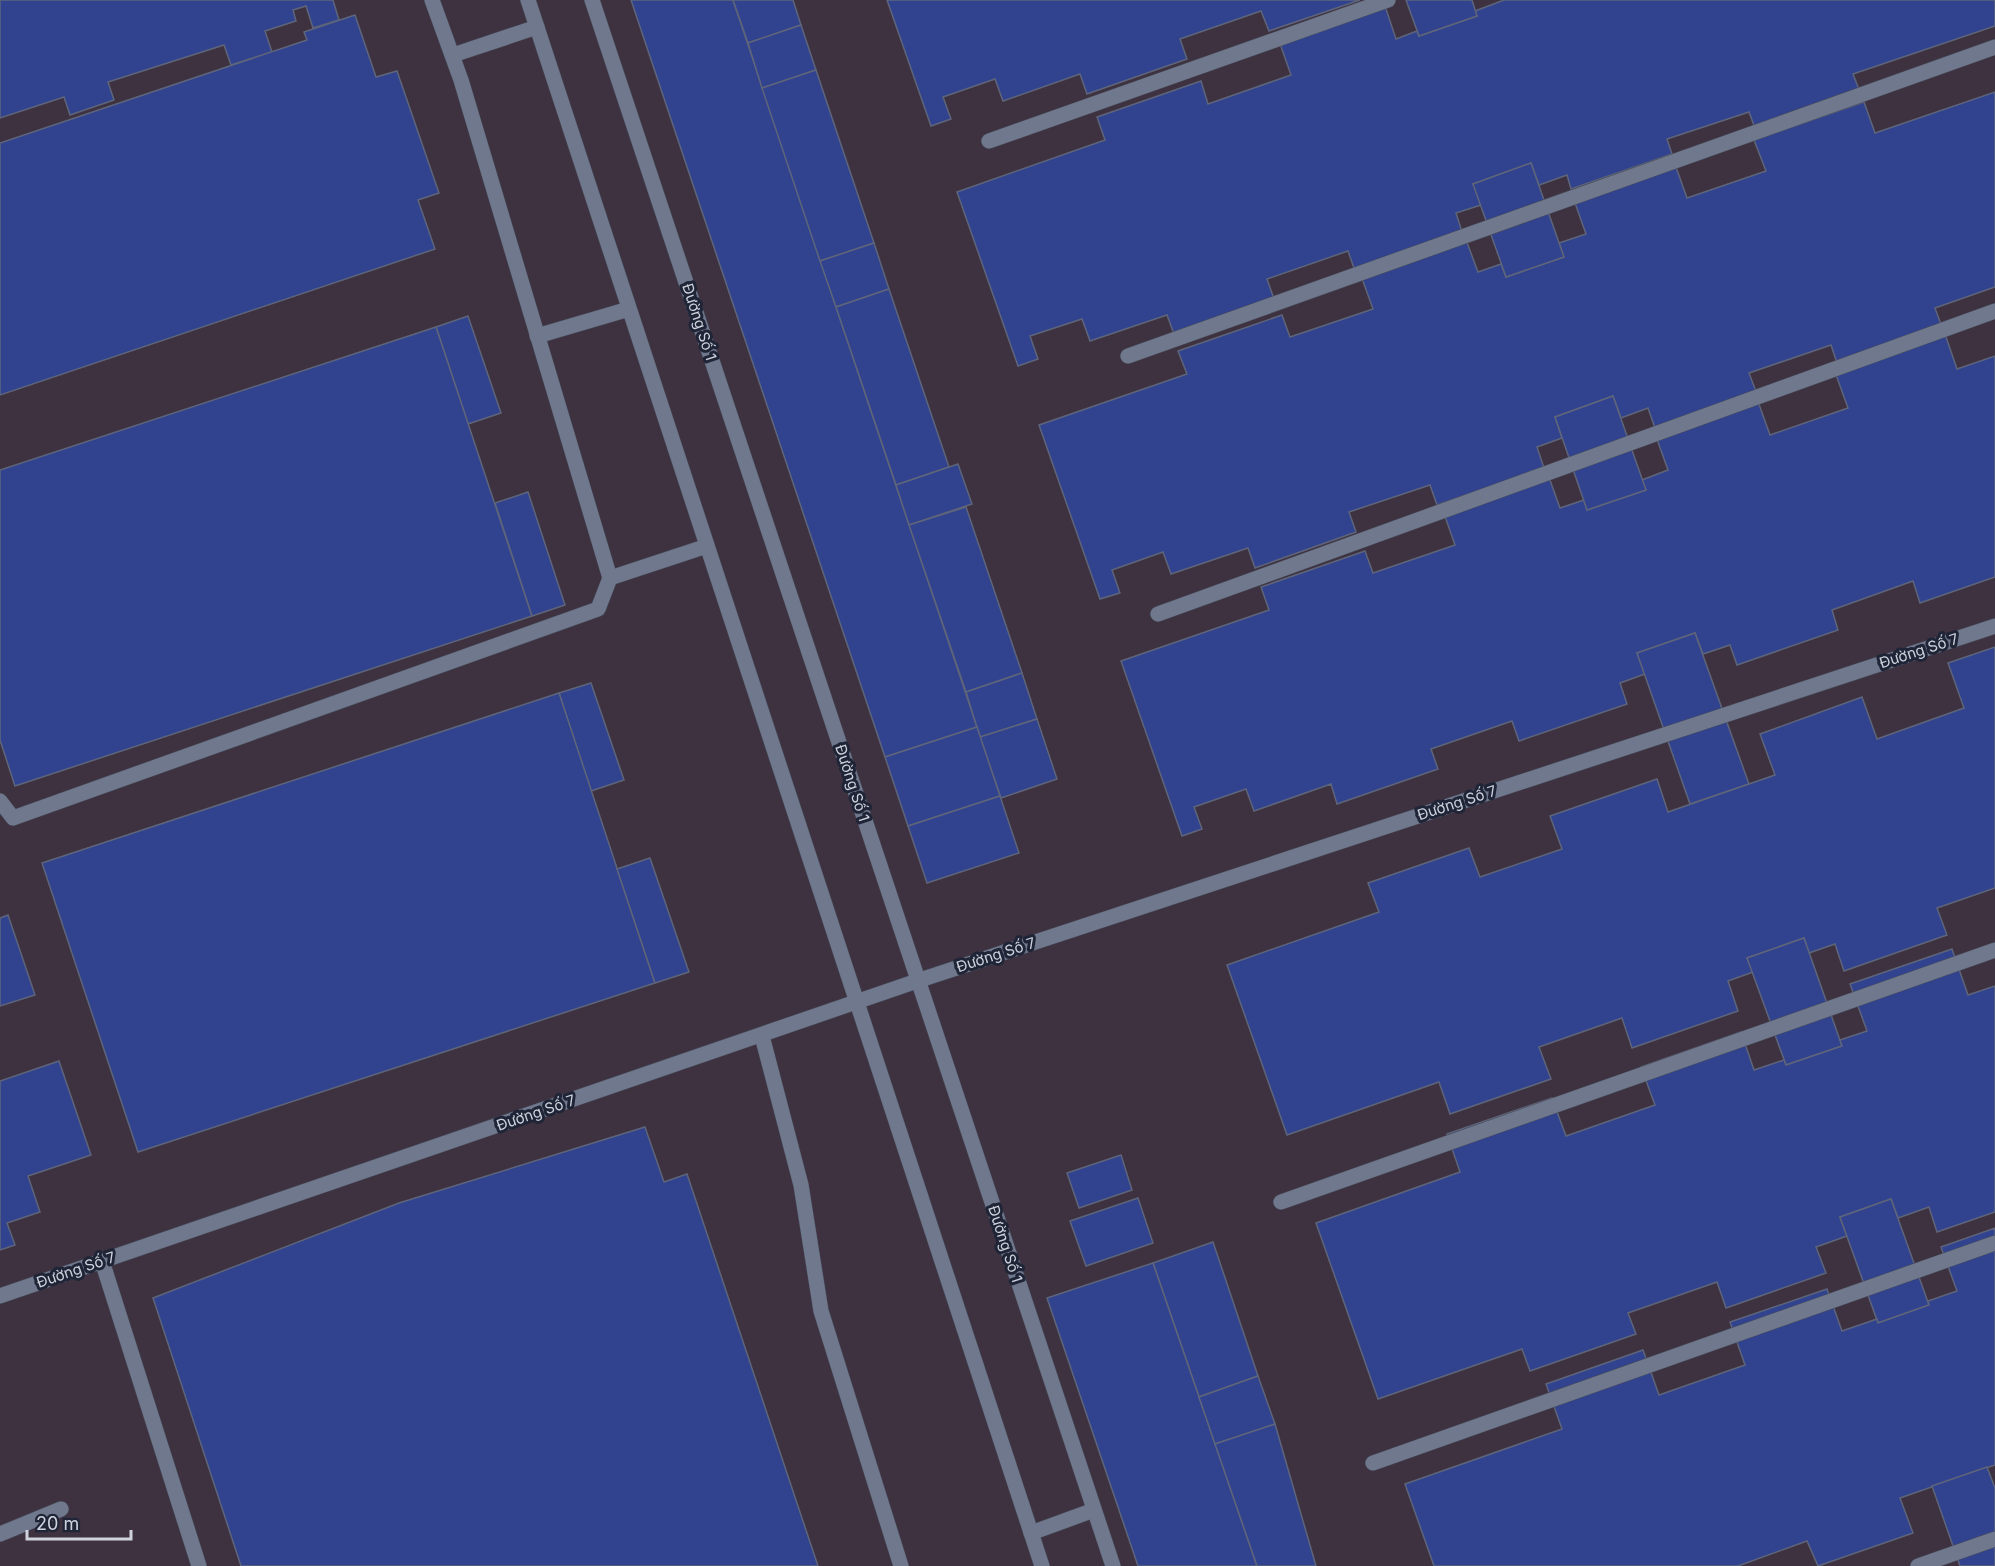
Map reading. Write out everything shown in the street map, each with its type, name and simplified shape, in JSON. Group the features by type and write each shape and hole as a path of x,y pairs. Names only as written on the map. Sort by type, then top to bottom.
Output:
{"lane":[{"path":"0,801 13,818 598,609 610,578 453,55 432,0"},
{"path":"528,0 1042,1566"},
{"name":"Đường Số 1","path":"592,0 1113,1566"},
{"path":"989,141 1388,0"},
{"path":"453,55 537,27"},
{"path":"1128,356 1995,47"},
{"path":"537,336 629,309"},
{"path":"1158,614 1995,311"},
{"path":"610,578 707,546"},
{"name":"Đường Số 7","path":"0,1296 917,981 1995,626"},
{"path":"1281,1202 1995,950"},
{"path":"762,1035 801,1185 821,1311 901,1566"},
{"path":"1373,1463 1995,1243"},
{"path":"102,1262 199,1566"},
{"path":"0,1534 61,1509"},
{"path":"1032,1533 1094,1510"},
{"path":"1918,1566 1995,1539"}],"shaded area":[{"path":"0,0 1995,0 1995,1566 0,1566"}],"building":[{"path":"0,0 333,0 339,20 313,28 306,6 293,10 296,21 265,31 272,52 231,65 224,45 108,82 114,100 70,115 64,97 0,118"},
{"path":"631,0 733,0 977,727 885,757"},
{"path":"733,0 793,0 801,25 748,43"},
{"path":"887,0 1360,0 1269,31 1261,11 1180,39 1187,59 1087,94 1080,74 1003,101 995,79 943,97 951,119 931,126"},
{"path":"1383,0 1396,39 1417,31 1419,36 1477,16 1475,11 1504,0 1995,0 1995,26 1853,74 1860,92 1755,128 1749,112 1667,139 1672,154 1571,189 1567,175 1539,185 1531,163 1473,184 1481,205 1456,213 1463,235 1355,271 1348,251 1267,279 1274,299 1174,334 1167,315 1090,341 1082,319 1030,336 1038,359 1018,366 957,192 1105,140 1097,117 1201,81 1208,104 1291,75 1277,35"},
{"path":"1406,0 1472,0 1477,16 1419,36"},
{"path":"355,15 376,77 397,71 439,193 418,200 435,249 0,395 0,143 307,40 304,32"},
{"path":"801,25 816,70 762,88 748,43"},
{"path":"816,70 874,243 820,261 762,88"},
{"path":"1995,92 1995,287 1935,308 1943,330 1838,366 1831,345 1749,373 1757,394 1655,428 1648,408 1621,418 1613,396 1555,417 1562,438 1537,447 1544,468 1437,505 1430,485 1349,512 1356,532 1255,568 1248,548 1171,574 1163,552 1112,570 1120,593 1100,599 1039,425 1187,374 1178,351 1282,315 1290,337 1373,309 1360,273 1465,237 1478,272 1501,264 1506,277 1564,257 1559,243 1586,234 1575,203 1676,167 1687,198 1766,171 1754,140 1864,102 1875,133"},
{"path":"1531,163 1564,257 1506,277 1473,184"},
{"path":"874,243 889,289 836,307 820,261"},
{"path":"889,289 949,467 896,485 836,307"},
{"path":"468,316 501,413 468,424 436,327"},
{"path":"436,327 532,616 15,786 0,740 0,470"},
{"path":"1945,334 1957,369 1995,356 1995,577 1920,603 1913,581 1832,610 1838,630 1737,665 1730,645 1703,654 1695,633 1637,653 1645,674 1620,683 1627,704 1519,741 1512,721 1431,749 1438,769 1337,804 1331,784 1254,811 1246,789 1194,807 1202,829 1182,836 1121,661 1269,610 1261,587 1365,551 1373,573 1455,545 1441,505 1546,469 1560,508 1584,500 1587,510 1646,490 1642,480 1668,470 1654,431 1756,396 1770,435 1848,408 1835,372"},
{"path":"1613,396 1646,490 1587,510 1555,417"},
{"path":"958,464 972,504 909,525 896,485"},
{"path":"528,492 565,605 532,616 495,503"},
{"path":"966,507 1022,673 966,692 909,525"},
{"path":"1695,633 1749,784 1690,804 1637,653"},
{"path":"1995,647 1995,888 1937,908 1947,935 1844,971 1835,944 1809,953 1804,938 1747,958 1753,972 1728,981 1738,1011 1632,1048 1622,1018 1539,1047 1551,1079 1450,1114 1439,1082 1287,1135 1227,965 1379,912 1368,883 1469,848 1480,877 1562,849 1550,816 1657,779 1668,812 1775,775 1760,734 1862,697 1877,739 1964,708 1948,663"},
{"path":"1022,673 1037,719 980,737 966,692"},
{"path":"591,683 624,780 591,791 559,693"},
{"path":"559,693 655,983 138,1152 42,863"},
{"path":"1037,719 1057,779 1001,798 980,737"},
{"path":"977,727 1000,796 908,826 885,757"},
{"path":"1000,796 1019,853 927,883 908,826"},
{"path":"650,858 689,972 655,983 617,869"},
{"path":"8,915 35,995 0,1006 0,918"},
{"path":"1804,938 1842,1046 1786,1065 1747,958"},
{"path":"1952,949 1968,995 1995,986 1995,1212 1937,1232 1929,1207 1898,1218 1891,1199 1840,1217 1847,1236 1816,1247 1826,1273 1726,1308 1717,1282 1628,1313 1636,1334 1530,1371 1522,1349 1378,1399 1316,1223 1460,1172 1447,1134 1552,1098 1566,1136 1655,1105 1641,1067 1741,1032 1754,1070 1784,1060 1786,1065 1842,1046 1840,1040 1867,1031 1850,984"},
{"path":"59,1061 91,1155 28,1176 40,1212 7,1223 15,1245 0,1250 0,1081"},
{"path":"645,1127 664,1182 687,1174 818,1566 241,1566 153,1298 399,1203"},
{"path":"1121,1155 1132,1190 1079,1208 1067,1173"},
{"path":"1138,1198 1153,1243 1086,1266 1070,1221"},
{"path":"1891,1199 1929,1305 1878,1323 1840,1217"},
{"path":"1995,1228 1995,1465 1900,1498 1913,1533 1818,1566 1807,1541 1738,1566 1434,1566 1405,1484 1562,1429 1546,1384 1643,1350 1659,1395 1745,1365 1730,1322 1827,1289 1842,1331 1877,1319 1878,1323 1929,1305 1928,1301 1957,1291 1941,1247"},
{"path":"1213,1242 1258,1376 1199,1397 1153,1263"},
{"path":"1153,1263 1257,1566 1138,1566 1047,1298"},
{"path":"1258,1376 1275,1424 1215,1444 1199,1397"},
{"path":"1275,1424 1316,1566 1257,1566 1215,1444"},
{"path":"1987,1467 1995,1488 1995,1566 1960,1566 1932,1486"}]}
